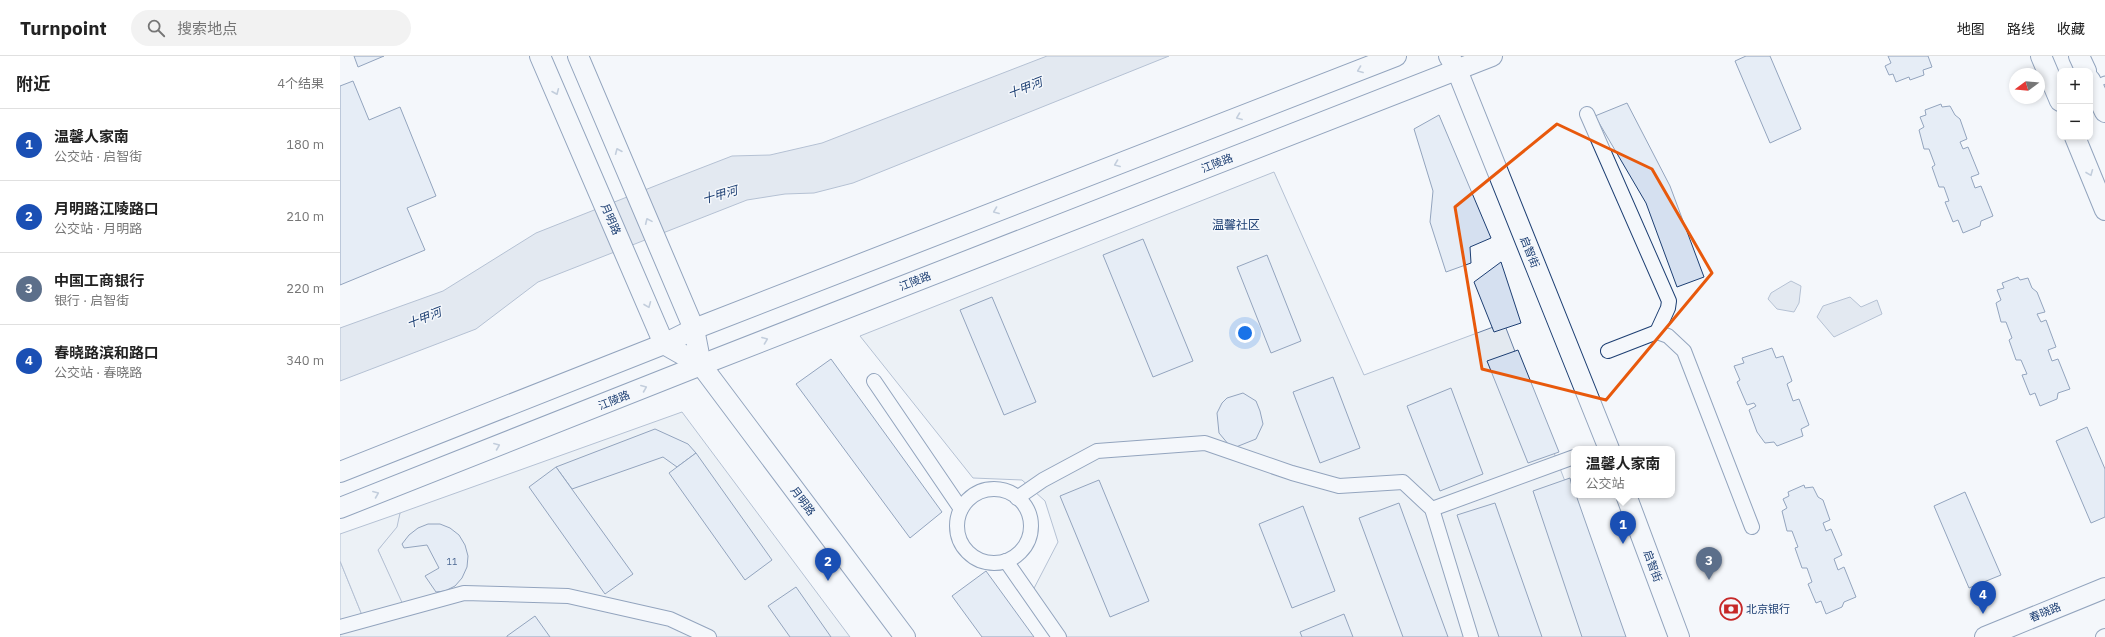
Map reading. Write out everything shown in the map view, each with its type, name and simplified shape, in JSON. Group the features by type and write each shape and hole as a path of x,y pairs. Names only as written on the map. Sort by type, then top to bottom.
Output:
{"main road":[{"name":"月明路","path":"540,56 664,344 702,365"},
{"name":"月明路","path":"578,56 694,329 702,365 905,637"},
{"path":"340,472 664,344 694,329 1396,56"},
{"name":"江陵路","path":"340,508 702,365 1453,63 1492,56"},
{"path":"2042,56 2057,94"},
{"path":"2079,56 2086,68"},
{"name":"启智街","path":"1453,63 1604,446"},
{"path":"2093,79 2105,112"},
{"path":"2076,140 2105,210"},
{"name":"启智街","path":"1627,498 1679,637"},
{"name":"春晓路","path":"1985,637 2105,588"}],"street":[{"path":"1587,114 1669,301 1668,308 1656,332"},
{"path":"1608,351 1656,332 1668,336 1684,351 1752,527"},
{"path":"874,381 961,509"},
{"path":"1018,498 1043,480 1098,451 1205,443 1292,473 1339,486 1403,482 1432,509 1471,637"},
{"path":"1432,509 1571,458"},
{"path":"998,489 1008,492 1018,498 1025,506 1029,517 1030,528 1024,548 1016,556 1006,561 994,563 981,561 970,555 962,545 958,534 957,521 961,509 972,497 986,490 998,489"},
{"path":"1006,561 1059,637"},
{"path":"340,627 464,593 568,596 670,619 709,637"}],"highlighted area":[{"path":"1557,124 1652,169 1712,273 1606,400 1482,369 1455,207"}],"shaded area":[{"path":"1274,172 1364,375 1504,323 1625,637 1059,637 1030,596 1058,542 1045,501 1022,480 973,478 860,336"},
{"path":"682,412 850,637 340,637 340,561 364,620 404,609 378,550 396,527 400,513"},
{"path":"400,513 397,527 378,550 405,609 364,620 340,561 340,534"}],"water":[{"name":"十甲河","path":"1047,56 1169,56 853,183 814,193 785,194 747,200 538,282 476,329 340,381 340,328 443,291 536,233 732,156 770,155 822,143"},
{"path":"1791,281 1801,286 1799,303 1794,312 1777,309 1768,299 1771,293"},
{"path":"1850,297 1861,307 1877,300 1882,314 1834,337 1817,317 1823,306"}],"building":[{"path":"354,56 384,56 358,67"},
{"path":"1746,56 1770,56 1801,129 1770,143 1735,61"},
{"path":"1888,56 1928,56 1932,67 1923,70 1924,75 1910,80 1909,77 1896,82 1893,74 1889,75 1885,66 1891,63"},
{"path":"353,81 369,120 400,107 436,196 407,208 425,250 340,285 340,86"},
{"path":"1627,103 1670,186 1704,277 1677,287 1646,203 1595,116"},
{"path":"1941,104 1942,107 1950,106 1955,115 1960,119 1967,139 1960,142 1963,149 1968,147 1979,174 1971,177 1975,188 1981,186 1993,216 1981,221 1980,226 1963,233 1958,220 1953,222 1945,202 1949,201 1944,187 1939,187 1932,167 1935,165 1929,149 1924,149 1919,130 1924,127 1920,117 1926,115 1925,110"},
{"path":"1439,115 1491,238 1470,247 1471,263 1446,272 1430,222 1433,191 1414,129"},
{"path":"1143,239 1193,361 1153,377 1103,255"},
{"path":"1267,255 1301,341 1271,353 1237,267"},
{"path":"1501,262 1521,323 1494,332 1474,282"},
{"path":"2018,277 2020,280 2028,278 2032,288 2037,292 2045,312 2037,314 2041,322 2046,320 2056,347 2048,350 2052,361 2058,359 2070,389 2058,393 2057,399 2040,406 2035,393 2030,395 2022,375 2027,374 2021,360 2016,360 2009,340 2012,338 2006,322 2001,322 1996,303 2001,300 1997,290 2004,288 2002,283"},
{"path":"992,297 1036,402 1004,415 960,310"},
{"path":"1772,348 1776,358 1783,356 1792,381 1787,384 1793,401 1799,399 1809,425 1801,429 1803,436 1777,446 1774,442 1765,443 1757,432 1749,410 1756,406 1754,403 1747,405 1737,382 1740,380 1734,366 1744,363 1742,358"},
{"path":"1518,350 1559,452 1528,463 1487,361"},
{"path":"831,359 942,512 910,538 796,384"},
{"path":"1333,377 1360,448 1320,463 1293,392"},
{"path":"1451,388 1483,474 1440,491 1407,406"},
{"path":"1243,393 1256,401 1263,424 1256,439 1236,447 1229,445 1219,433 1217,413 1222,403 1227,398"},
{"path":"2087,427 2105,469 2105,517 2091,523 2056,441"},
{"path":"655,429 688,444 696,453 677,467 663,457 572,489 556,467"},
{"path":"696,453 772,560 745,580 669,473"},
{"path":"556,467 633,574 605,594 529,487"},
{"path":"1570,478 1571,498 1577,498 1626,637 1582,637 1533,491"},
{"path":"1099,480 1149,601 1110,617 1060,496"},
{"path":"1804,485 1805,488 1813,487 1818,497 1823,500 1830,520 1823,523 1826,531 1831,529 1842,555 1834,559 1838,570 1844,567 1856,597 1844,602 1842,607 1826,614 1821,601 1816,603 1808,584 1812,582 1807,568 1802,568 1795,548 1798,547 1792,531 1787,531 1782,511 1787,508 1783,499 1789,496 1788,492"},
{"path":"1965,492 2001,575 1969,588 1934,506"},
{"path":"1399,503 1448,637 1403,637 1359,518"},
{"path":"1495,503 1542,637 1499,637 1457,515"},
{"path":"1303,506 1335,591 1292,608 1259,524"},
{"path":"428,524 440,524 450,528 459,535 465,545 468,556 467,567 462,578 455,586 445,591 436,592 425,576 439,568 427,545 404,548 402,544 409,535 418,528"},
{"path":"986,571 1034,637 982,637 952,596"},
{"path":"796,587 831,637 790,637 768,606"},
{"path":"1344,614 1353,637 1302,637 1300,632"},
{"path":"535,616 550,637 507,637 507,636"}],"place":[{"name":"温馨人家南","path":"1623,544"},
{"name":"中国工商银行","path":"1709,580"},
{"name":"月明路江陵路口","path":"828,581"},
{"name":"北京银行","path":"1731,609"},
{"name":"春晓路滨和路口","path":"1983,614"}],"district":[{"name":"温馨社区","path":"1236,225"}]}
